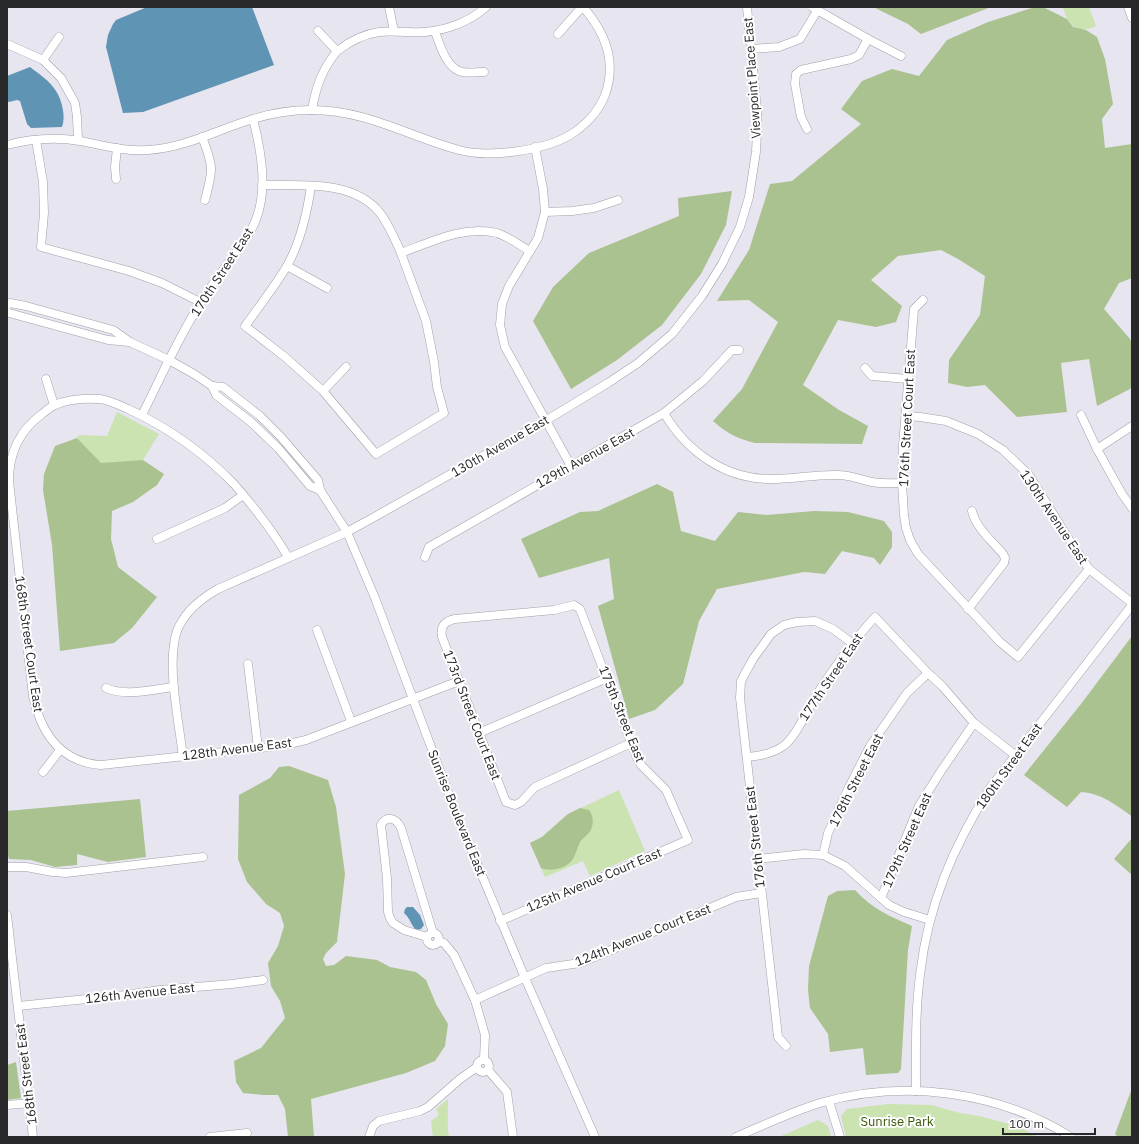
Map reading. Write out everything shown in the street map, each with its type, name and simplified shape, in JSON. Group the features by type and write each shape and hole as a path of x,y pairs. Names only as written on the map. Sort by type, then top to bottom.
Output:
{"street":[{"path":"389,7 394,31"},
{"path":"312,110 315,92 320,76 337,50 346,44 377,32 435,32 455,25 481,12 486,7"},
{"path":"7,145 54,138 78,140 117,148 148,150 172,147 253,119 281,112 312,110 345,113 374,119 460,150 486,154 507,153 554,142 570,135 590,119 601,104 607,89 609,64 607,47 601,30 582,7 558,34"},
{"name":"Viewpoint Place East","path":"747,7 757,110 756,152 748,197"},
{"path":"1128,7 1132,18"},
{"path":"750,49 779,47 800,39 814,9 901,56"},
{"path":"318,31 337,50"},
{"path":"435,32 443,51 455,69 469,72 484,72"},
{"path":"43,60 59,37"},
{"path":"807,129 800,117 795,84 796,74 800,70 855,57 858,55 868,39"},
{"path":"7,44 43,60 61,78 75,103 78,140"},
{"name":"170th Street East","path":"142,415 200,302 250,231 256,217 262,185 262,164 260,143 253,119"},
{"path":"202,137 212,166 212,176 206,200"},
{"path":"36,140 43,182 44,213 41,247 129,271 162,283 200,302"},
{"path":"534,147 543,189 545,212 538,238 509,286 502,304 500,325 505,347 571,466"},
{"path":"116,179 115,167 117,148"},
{"path":"262,185 311,186 342,190 367,200 379,212 387,224 401,253 426,321 434,362 437,388 444,413 376,454 323,391 285,357 245,326 287,266 300,238 308,210 311,186"},
{"name":"130th Avenue East","path":"174,687 174,642 182,620 195,605 209,594 288,557 347,532 545,421 638,363 672,334 702,296 722,264 740,226 748,197"},
{"path":"545,212 572,211 594,208 618,200"},
{"path":"401,253 443,237 466,232 483,231 498,234 510,239 530,251"},
{"path":"287,266 327,288"},
{"name":"176th Street Court East","path":"923,300 914,309 903,446 902,483 906,528 910,540 918,554 1000,642 1018,657 1089,569"},
{"path":"8,306 26,306 113,330 130,342 108,340 9,313 8,306"},
{"name":"Sunrise Boulevard East","path":"130,342 169,360 212,386 223,387 260,416 297,454 318,480 320,490 347,532 375,598 457,816 500,921 595,1137"},
{"name":"129th Avenue East","path":"425,557 429,547 664,414 703,382 732,350 739,350"},
{"path":"323,391 346,367"},
{"path":"865,368 872,376 908,379"},
{"path":"46,379 54,405 66,401 100,399 142,415 168,430 222,472 260,516 288,557"},
{"name":"168th Street Court East","path":"54,405 33,421 20,437 12,457 9,475 33,696 40,721 60,750"},
{"path":"664,414 673,428 691,448 714,465 740,475 770,479 840,475 873,482 902,483"},
{"path":"1081,415 1097,450 1122,494 1132,508"},
{"name":"130th Avenue East","path":"906,416 946,421 978,434 1004,450 1029,475 1089,569 1132,604"},
{"path":"1097,450 1132,426"},
{"path":"157,539 225,508 243,495"},
{"path":"968,609 1004,563 1005,558 979,526 972,511"},
{"name":"180th Street East","path":"916,1091 917,1001 924,946 942,880 960,838 972,815 990,788 1132,604"},
{"name":"175th Street East","path":"442,627 449,620 455,619 554,610 574,605 580,609 637,758 641,765 666,790 688,840"},
{"name":"177th Street East","path":"747,757 767,754 782,748 790,740 818,691 852,643 875,617 928,673"},
{"name":"176th Street East","path":"786,1046 778,1037 740,698 742,680 757,652 771,634 784,625 797,622 815,621 833,629 852,643"},
{"name":"173rd Street Court East","path":"442,627 442,637 506,802 515,806 535,787 632,743"},
{"path":"317,630 351,721"},
{"path":"248,664 258,748"},
{"path":"928,673 943,687 974,723 1015,755"},
{"name":"178th Street East","path":"823,855 828,833 870,746 907,693 928,673"},
{"path":"479,733 607,678"},
{"name":"128th Avenue East","path":"60,750 80,760 101,765 292,743 306,740 351,721 459,681"},
{"path":"106,688 113,691 122,692 174,687 182,756"},
{"name":"179th Street East","path":"881,898 919,806 941,770 974,723"},
{"path":"42,772 60,750"},
{"path":"430,935 404,930 398,927 393,923 388,912 387,878 381,825 386,819 394,819 400,825 430,935 427,941 430,944 434,944 438,941 444,943 454,955 475,1000 485,1034 484,1060"},
{"name":"125th Avenue Court East","path":"500,921 688,840"},
{"path":"758,859 804,854 823,855 845,866 889,905 904,912 930,920"},
{"path":"7,868 26,867 66,873 203,857"},
{"name":"124th Avenue Court East","path":"475,1000 546,968 580,964 736,897 761,893"},
{"name":"168th Street East","path":"7,919 33,1137"},
{"name":"126th Avenue East","path":"18,1006 126,996 160,990 263,980"},
{"path":"369,1137 373,1126 379,1121 428,1108 460,1079 477,1067 479,1062 484,1060"},
{"path":"484,1060 490,1066 488,1070"},
{"path":"477,1067 481,1072 488,1070"},
{"path":"488,1070 507,1092 513,1137"},
{"path":"736,1137 783,1116 807,1107 830,1101 879,1092 916,1091 945,1093 979,1099 1008,1107 1039,1120 1071,1137"},
{"path":"830,1101 840,1137"},
{"path":"7,1105 30,1103"},
{"path":"210,1137 247,1133"}],"green space":[{"path":"873,7 991,7 921,34 908,24"},
{"path":"1035,7 1043,7 1067,19 1073,27 1086,30 1097,37 1105,59 1113,104 1102,119 1105,148 1132,144 1132,278 1119,283 1104,309 1130,339 1132,344 1132,386 1130,389 1097,406 1089,359 1061,363 1067,412 1017,417 985,385 967,387 948,383 949,360 980,315 985,276 941,250 898,256 871,280 902,306 896,322 876,327 838,320 803,385 839,410 868,426 862,444 755,443 732,435 723,429 713,421 742,389 778,322 749,300 717,301 749,250 770,184 792,181 861,124 841,109 862,81 892,69 919,76 947,40 988,22"},
{"path":"1089,7 1096,26 1083,30 1074,27 1065,14 1063,8"},
{"path":"732,191 726,225 701,274 662,325 617,360 571,389 533,321 553,287 589,253 679,216 678,198"},
{"path":"117,412 159,434 143,460 101,464 77,438 79,435 107,436"},
{"path":"77,438 101,463 143,460 164,474 157,485 133,502 112,511 111,539 118,567 157,597 132,628 114,643 60,651 52,545 43,490 44,474 55,446"},
{"path":"657,484 673,492 681,531 715,541 738,512 767,515 814,511 848,512 884,521 892,532 892,547 880,565 874,558 842,551 825,574 804,572 717,589 699,621 683,684 655,710 629,719 598,606 614,599 609,558 539,578 521,539 580,512 598,511"},
{"path":"1132,636 1132,817 1119,807 1095,794 1081,792 1067,807 1024,775 1081,704"},
{"path":"289,766 328,780 336,807 345,874 337,942 326,953 323,959 326,966 334,965 346,956 377,960 390,967 416,972 426,980 436,1004 448,1024 445,1046 435,1061 406,1073 311,1099 314,1137 288,1137 285,1109 278,1095 243,1093 236,1082 234,1061 261,1048 285,1018 280,1001 271,986 268,963 278,946 284,926 280,913 266,904 247,882 238,859 239,795 270,778 279,767"},
{"path":"619,790 645,851 590,876 583,861 545,877 530,843 542,837 568,814"},
{"path":"140,799 146,857 108,862 77,854 77,865 55,867 31,860 9,859 7,852 7,811"},
{"path":"580,808 589,810 593,818 593,824 589,833 580,842 573,859 558,869 549,870 541,868 530,843 542,837 568,814"},
{"path":"1132,838 1132,875 1114,859"},
{"path":"855,890 875,907 912,926 908,950 901,1069 898,1073 866,1075 863,1048 830,1052 828,1034 810,1008 808,990 809,966 828,896 837,891"},
{"path":"16,1062 21,1098 7,1100 7,1065"},
{"path":"1132,1088 1132,1137 1118,1137 1115,1134"},
{"path":"448,1099 449,1137 433,1137 431,1121 438,1116 436,1109"},
{"name":"Sunrise Park","path":"888,1104 931,1105 1006,1123 1038,1137 846,1137 841,1116 847,1109"},
{"path":"818,1120 828,1126 831,1137 779,1137"}],"water":[{"path":"147,7 252,7 274,65 143,112 123,113 106,47 108,35 116,20"},
{"path":"30,67 54,87 62,104 64,118 62,127 31,128 27,124 20,101 7,101 7,76"},
{"path":"407,907 413,907 420,915 424,925 421,929 416,930 404,913"}]}
